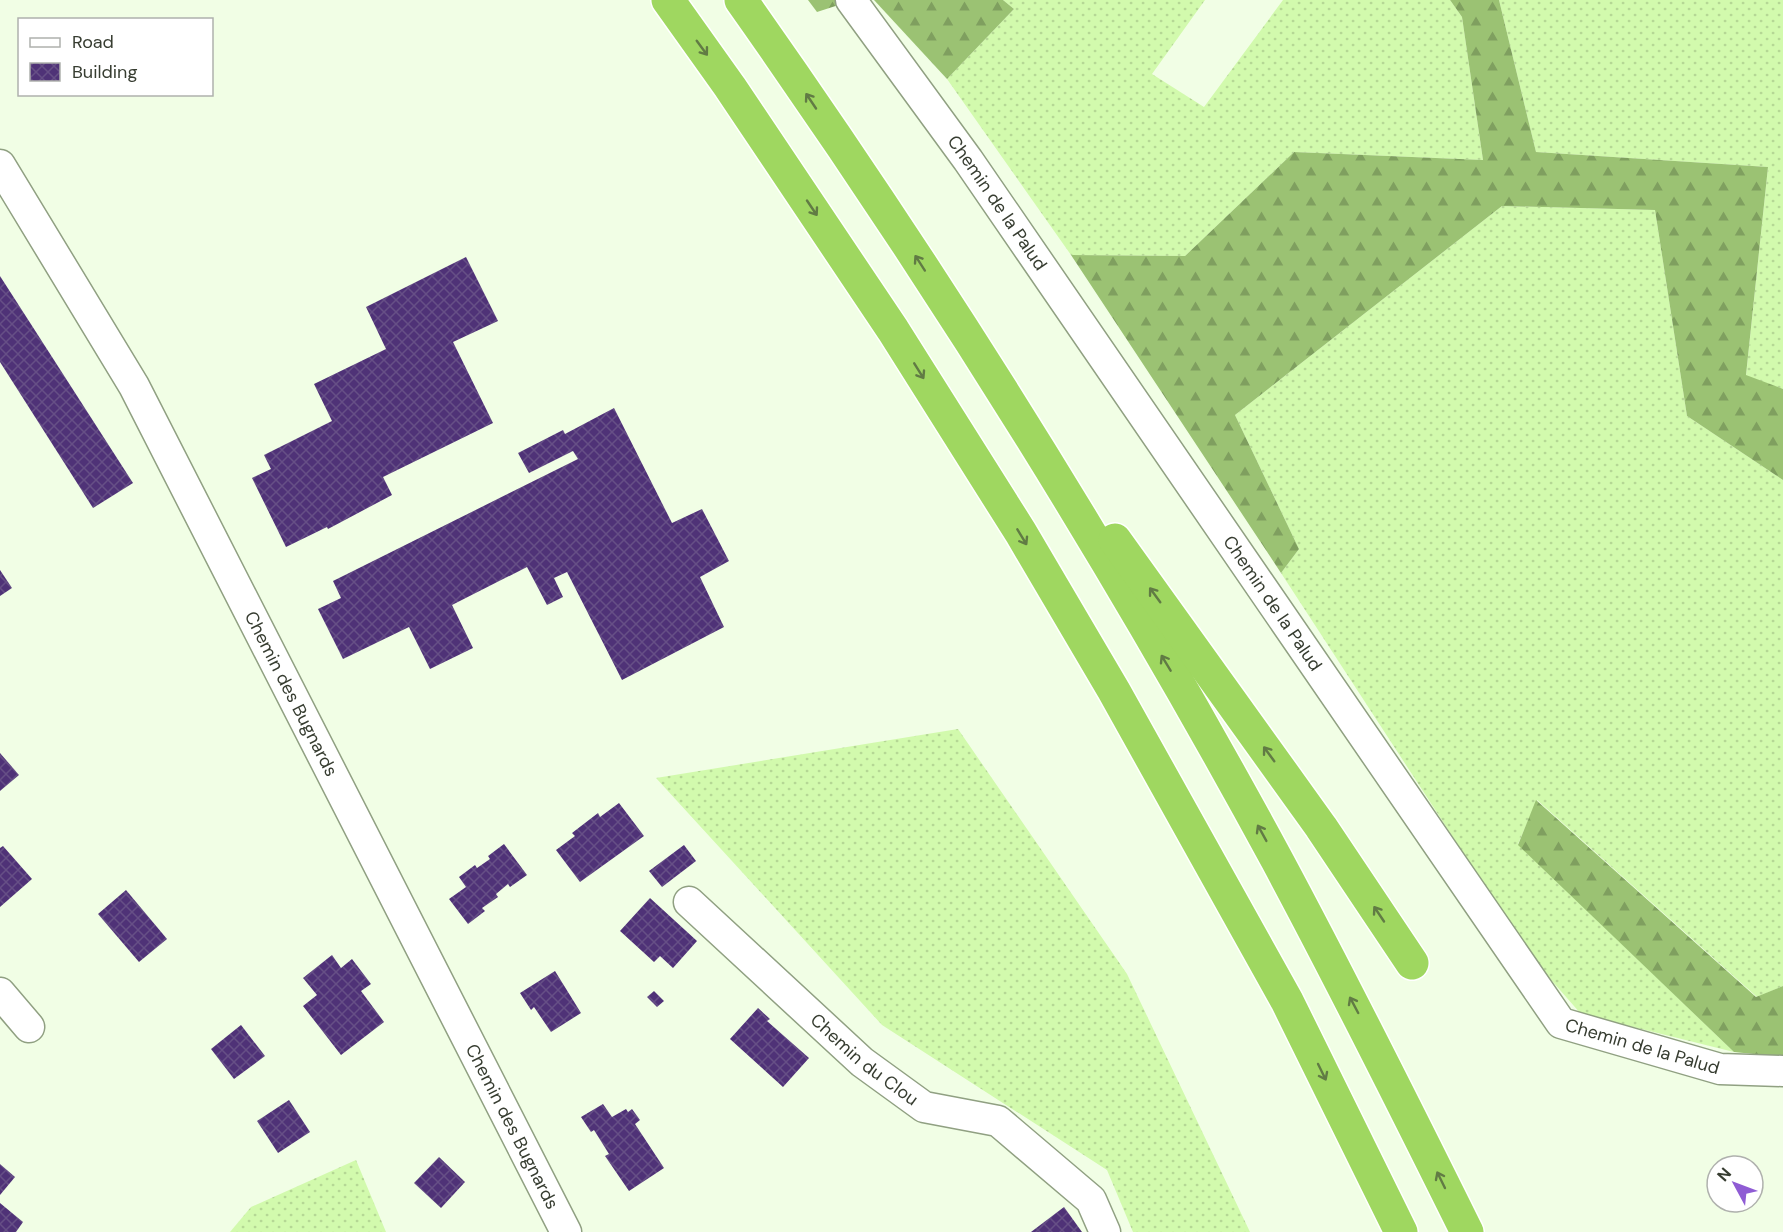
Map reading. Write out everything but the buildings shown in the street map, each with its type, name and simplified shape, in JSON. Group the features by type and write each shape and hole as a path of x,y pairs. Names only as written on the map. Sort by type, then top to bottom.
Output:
{"highway":[{"path":"668,0 730,87 893,330 1026,543 1114,691 1287,1001 1401,1232"},
{"path":"741,0 952,312 1076,512 1175,679 1277,860 1366,1030 1467,1232"},
{"path":"952,312 1321,827 1412,963"}],"street":[{"name":"Chemin de la Palud","path":"851,0 968,160 1561,1023 1720,1069 1783,1071"},
{"name":"Chemin des Bugnards","path":"0,165 134,386 566,1232"},
{"name":"Chemin du Clou","path":"689,902 862,1062 924,1107 998,1120 1091,1200 1105,1232"},
{"path":"0,993 29,1027"}],"green space":[{"path":"808,0 854,0 817,12"},
{"path":"874,0 1003,0 1014,9 947,79"},
{"path":"1003,0 1205,0 1152,74 1204,107 1283,0 1450,0 1462,17 1483,160 1294,152 1185,256 1071,255 947,79 1014,9"},
{"path":"1450,0 1499,0 1536,152 1768,167 1746,375 1783,389 1783,480 1687,416 1655,210 1502,206 1235,415 1299,549 1281,573 1071,255 1185,256 1294,152 1483,160 1462,17"},
{"path":"1499,0 1783,0 1783,389 1746,376 1768,167 1536,152"},
{"path":"1502,206 1655,210 1687,416 1783,480 1783,986 1757,997 1537,800 1518,844 1734,1052 1581,1014 1531,957 1281,573 1299,549 1235,415"},
{"path":"958,729 1127,974 1250,1232 1133,1232 1107,1170 882,1025 656,778"},
{"path":"1536,800 1756,997 1783,986 1783,1057 1734,1052 1518,845"},
{"path":"356,1160 386,1232 230,1232 251,1207"}]}
